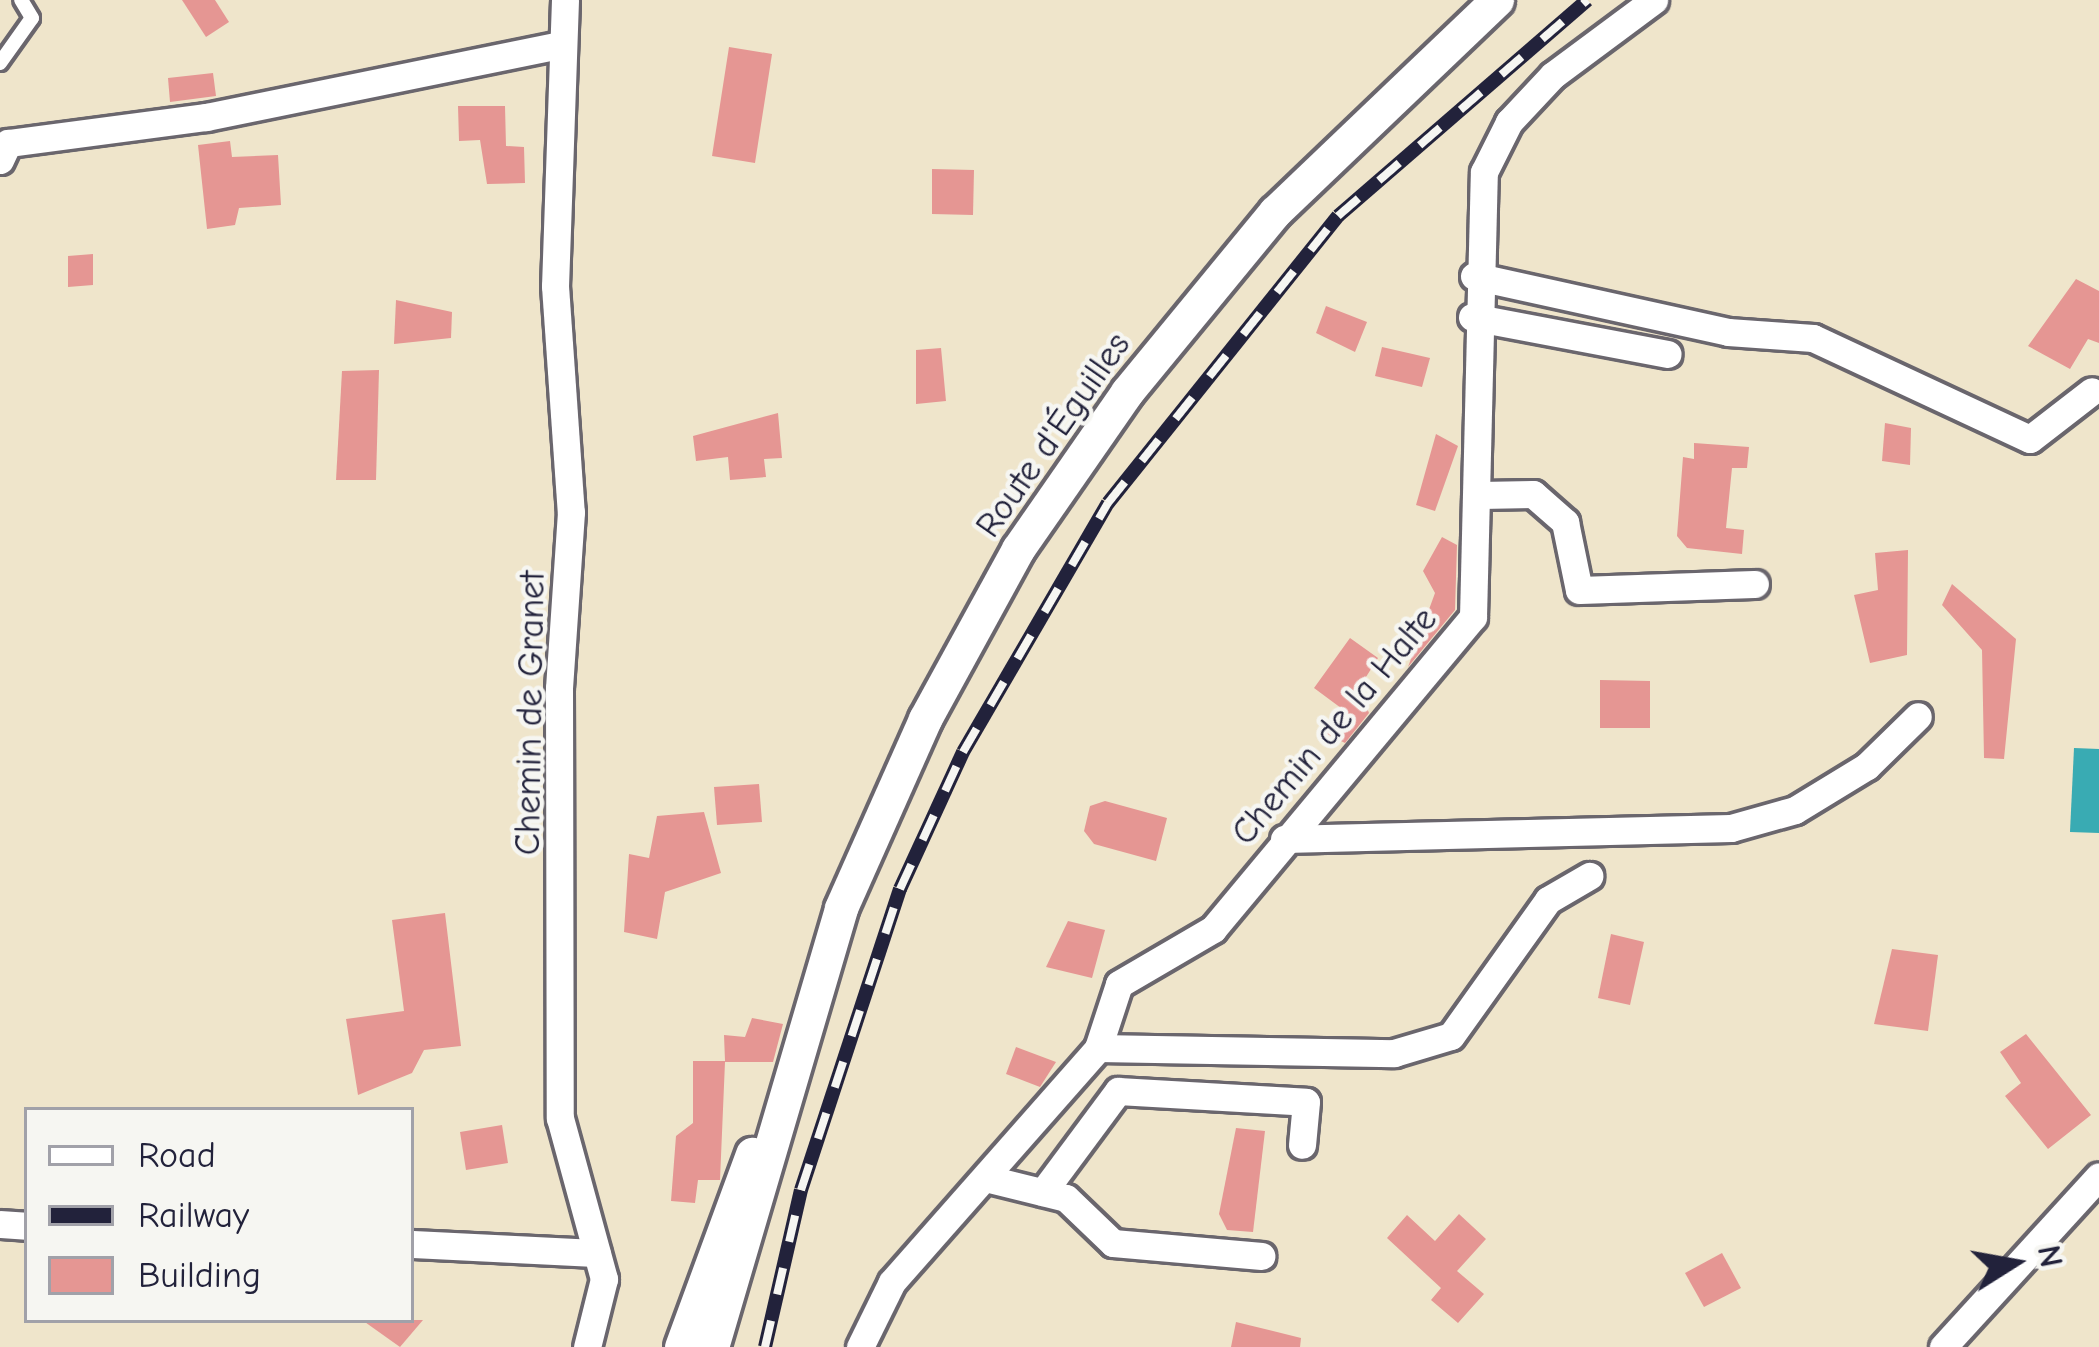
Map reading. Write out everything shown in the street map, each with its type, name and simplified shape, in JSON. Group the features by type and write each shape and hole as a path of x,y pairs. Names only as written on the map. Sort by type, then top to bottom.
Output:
{"street":[{"name":"Chemin de Granet","path":"566,0 555,286 572,512 560,688 560,1118 597,1253 603,1304 587,1347"},
{"name":"Route d'Éguilles","path":"681,1347 883,805 1018,549 1127,392 1275,212 1497,0"},
{"name":"Chemin de la Halte","path":"860,1347 892,1282 993,1180 1098,1048 1119,984 1214,929 1473,617 1480,495 1472,317 1484,172 1509,122 1654,0"},
{"path":"3,147 206,117 561,46"},
{"path":"1474,276 1728,332 1813,338 2030,440 2092,391"},
{"path":"1472,317 1668,354"},
{"path":"1480,495 1533,494 1565,522 1580,590 1755,584"},
{"path":"1285,839 1730,828 1795,810 1868,766 1918,716"},
{"path":"1098,1048 1394,1053 1451,1036 1498,958 1548,900 1589,876"},
{"name":"Route d'Éguilles","path":"712,1347 810,1007"},
{"path":"1043,1192 1118,1091 1306,1102 1302,1145"},
{"path":"1943,1347 2099,1176"},
{"path":"993,1180 1066,1198 1113,1243 1261,1256"},
{"path":"414,1244 597,1253"}],"lane":[{"path":"0,63 32,17 21,0"}],"water":[{"path":"2074,748 2099,749 2099,833 2070,832"}],"building":[{"path":"182,0 215,0 229,22 206,37"},
{"path":"729,47 772,54 755,163 712,156"},
{"path":"213,73 216,96 170,102 168,78"},
{"path":"458,106 505,106 506,146 524,147 525,183 487,184 480,140 459,141"},
{"path":"230,141 232,157 278,155 281,205 239,208 235,225 207,229 198,145"},
{"path":"932,169 974,170 973,215 932,214"},
{"path":"93,254 93,285 68,287 68,256"},
{"path":"2076,279 2099,291 2099,343 2088,339 2070,369 2028,346"},
{"path":"396,300 452,312 451,338 394,344"},
{"path":"1326,306 1367,322 1355,352 1316,333"},
{"path":"1382,347 1430,358 1422,387 1375,376"},
{"path":"941,348 946,401 916,404 916,350"},
{"path":"379,370 376,480 336,480 342,371"},
{"path":"778,413 782,458 764,459 766,477 730,480 728,457 696,461 693,436"},
{"path":"1885,423 1911,428 1910,465 1882,461"},
{"path":"1436,434 1458,446 1435,511 1416,505"},
{"path":"1694,443 1749,447 1747,468 1732,468 1726,528 1744,530 1742,554 1687,548 1677,536 1683,457 1694,459"},
{"path":"1442,537 1457,545 1455,610 1408,667 1435,593 1423,571"},
{"path":"1908,550 1907,655 1870,663 1854,595 1878,590 1875,553"},
{"path":"1952,584 2016,639 2004,759 1984,758 1982,650 1942,605"},
{"path":"1350,638 1378,658 1359,688 1369,713 1345,743 1323,732 1341,708 1314,688"},
{"path":"1600,680 1650,681 1650,728 1600,728"},
{"path":"759,784 762,822 717,825 714,787"},
{"path":"1105,801 1167,818 1156,861 1094,844 1084,831 1090,806"},
{"path":"704,812 721,873 665,892 657,939 624,932 629,854 649,858 657,816"},
{"path":"445,913 461,1046 424,1050 412,1073 358,1095 346,1019 404,1011 392,920"},
{"path":"1068,921 1105,930 1092,978 1046,967"},
{"path":"1611,934 1644,942 1630,1005 1598,998"},
{"path":"1892,949 1938,955 1928,1031 1874,1024"},
{"path":"752,1018 783,1024 773,1062 725,1062 720,1180 698,1180 695,1203 671,1201 676,1136 693,1123 693,1061 725,1061 724,1035 745,1037"},
{"path":"2026,1034 2091,1115 2048,1149 2005,1096 2021,1083 2000,1052"},
{"path":"1016,1047 1056,1062 1040,1087 1006,1074"},
{"path":"502,1125 508,1163 466,1170 460,1132"},
{"path":"1236,1128 1265,1131 1253,1232 1227,1230 1219,1214"},
{"path":"1459,1214 1486,1239 1457,1271 1484,1294 1458,1323 1431,1300 1441,1288 1387,1238 1407,1215 1435,1241"},
{"path":"1722,1253 1741,1288 1704,1307 1685,1273"},
{"path":"423,1320 400,1347 366,1323"},
{"path":"1236,1322 1301,1338 1300,1347 1231,1347"}],"railway":[{"path":"765,1347 801,1190 900,889 963,752 1108,503 1338,216 1587,0"}]}
